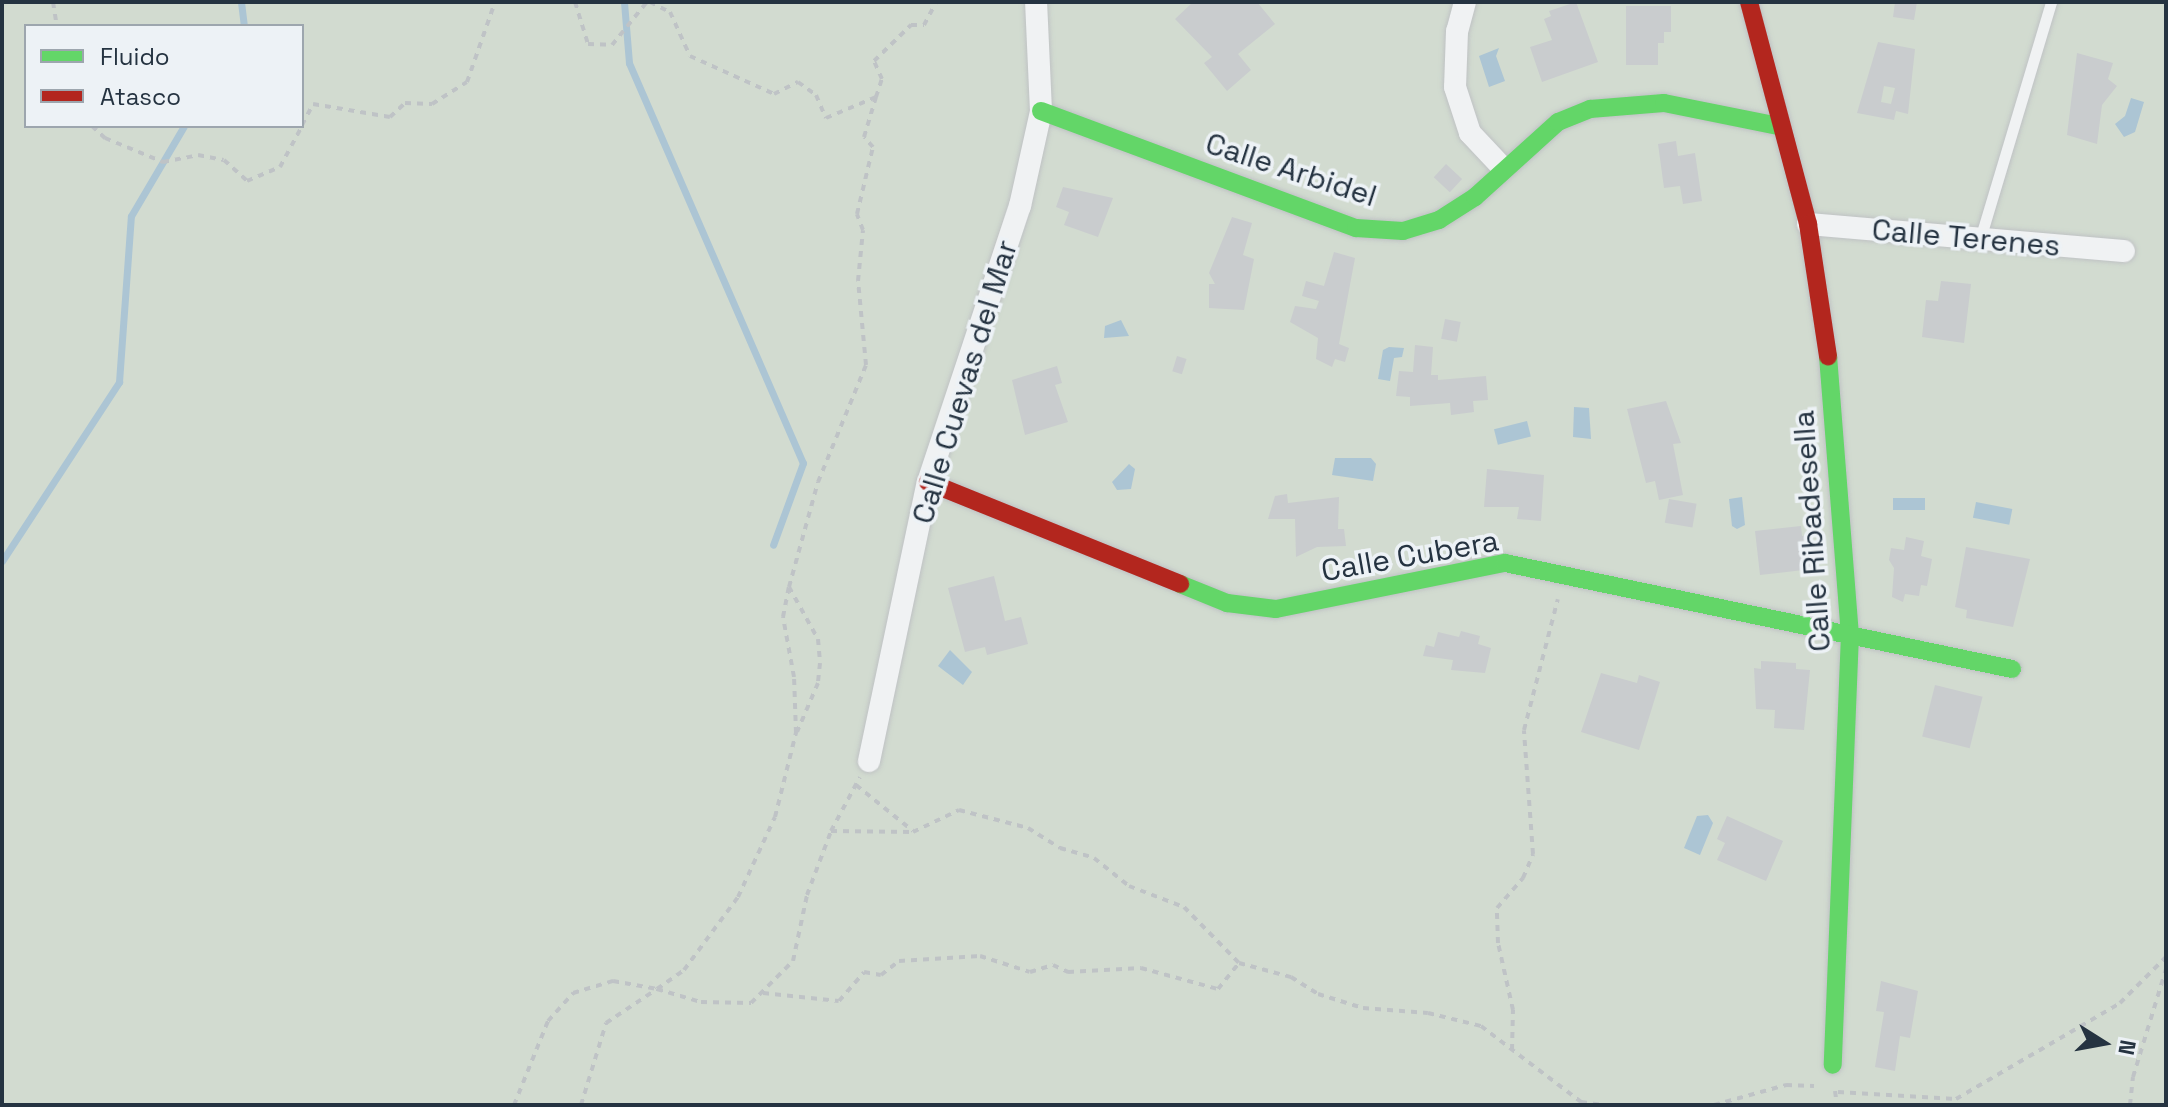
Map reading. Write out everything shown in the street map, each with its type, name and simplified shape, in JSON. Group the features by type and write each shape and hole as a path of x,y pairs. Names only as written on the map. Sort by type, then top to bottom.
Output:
{"street":[{"name":"Calle Cuevas del Mar","path":"869,761 928,482 1020,206 1041,111 1036,2"},
{"path":"1465,2 1457,31 1455,87 1470,133 1503,168"},
{"name":"Calle Ribadesella","path":"1749,2 1778,126 1808,224 1826,333 1850,634 1833,1065"},
{"name":"Calle Arbidel","path":"1041,111 1356,228 1403,231 1439,220 1475,197 1503,168 1558,122 1625,103 1664,103 1778,126"},
{"name":"Calle Terenes","path":"1808,224 2124,251"},
{"name":"Calle Cubera","path":"928,482 1227,603 1276,609 1505,563 2012,669"}],"lane":[{"path":"1980,239 2051,2"}],"path":[{"path":"53,2 57,24"},
{"path":"304,122 313,104 390,117 405,103 432,104 467,82 495,2"},
{"path":"575,2 588,44 612,45 648,2 670,12 690,56 774,94 798,82 816,95 826,118 876,97"},
{"path":"581,1105 606,1023 684,970 738,897 784,792 796,733 794,677 783,617 818,482 866,365 865,323 858,294 863,230 857,214 873,147 864,137 882,79 874,61 911,25 924,25 936,2"},
{"path":"94,128 105,138 163,162 198,155 224,160 247,181 280,167 301,128"},
{"path":"1512,1050 1513,1010 1498,943 1497,908 1523,878 1533,854 1524,730 1564,575"},
{"path":"789,587 818,639 820,663 811,704 796,733"},
{"path":"514,1105 548,1021 573,993 613,981 657,989 701,1002 751,1003 762,993 793,961 807,895 831,831 869,761"},
{"path":"856,785 913,832"},
{"path":"831,831 913,832 959,810 1028,828 1060,848 1094,858 1129,886 1184,907 1239,963 1291,977 1318,994 1363,1008 1428,1013 1481,1026 1581,1102 1603,1105"},
{"path":"762,993 839,1001 864,972 881,975 899,961 980,956 1030,972 1053,965 1068,972 1141,968 1218,989 1239,963"},
{"path":"1714,1105 1786,1085 1874,1097 1956,1099 2120,1003 2166,957"},
{"path":"2130,1105 2133,1077 2166,969"}],"shaded area":[{"path":"2,2 2166,2 2166,1105 2,1105"}],"water":[{"path":"1499,48 1496,56 1505,81 1489,87 1479,56"},
{"path":"2131,98 2144,102 2135,132 2124,137 2115,124 2125,116"},
{"path":"1121,320 1129,336 1104,338 1105,326"},
{"path":"1389,347 1404,348 1402,357 1394,358 1390,381 1378,379 1383,350"},
{"path":"1574,407 1589,408 1591,439 1573,437"},
{"path":"1527,421 1531,437 1498,445 1494,429"},
{"path":"1335,458 1371,458 1376,464 1373,481 1332,475"},
{"path":"1129,464 1135,469 1131,489 1117,490 1112,482"},
{"path":"1742,497 1745,525 1737,529 1732,526 1729,499"},
{"path":"1893,498 1925,498 1925,510 1893,510"},
{"path":"1976,502 2012,509 2009,525 1973,518"},
{"path":"950,650 972,672 963,685 938,666"},
{"path":"1708,815 1713,823 1700,855 1684,848 1697,816"}],"building":[{"path":"1193,2 1257,2 1275,24 1238,54 1251,70 1227,91 1204,63 1212,57 1175,19"},
{"path":"1576,2 1598,62 1542,82 1530,47 1552,40 1544,19 1551,16 1549,11"},
{"path":"1895,2 1917,2 1914,20 1893,17"},
{"path":"1626,6 1671,6 1671,32 1664,32 1664,43 1658,43 1658,65 1626,65"},
{"path":"1878,42 1915,49 1908,114 1896,111 1894,120 1857,113","holes":["1884,86 1895,88 1891,104 1881,102"]},
{"path":"2077,53 2113,63 2108,79 2117,86 2102,105 2097,144 2067,135"},
{"path":"1676,141 1678,156 1695,153 1702,201 1683,204 1680,186 1664,188 1658,144"},
{"path":"1446,164 1462,179 1450,192 1434,177"},
{"path":"1063,187 1113,198 1098,237 1064,225 1069,212 1056,207"},
{"path":"1232,217 1252,223 1243,255 1254,259 1244,310 1209,308 1209,284 1215,284 1209,273"},
{"path":"1334,252 1355,258 1339,344 1349,348 1345,362 1335,359 1332,367 1316,359 1318,338 1290,322 1295,306 1316,309 1319,301 1302,296 1306,281 1324,286"},
{"path":"1941,281 1971,284 1964,343 1922,337 1926,300 1938,301"},
{"path":"1445,319 1461,322 1457,342 1441,339"},
{"path":"1415,345 1433,347 1431,375 1438,375 1438,380 1486,376 1488,400 1473,401 1474,412 1451,415 1450,403 1410,406 1410,397 1396,396 1399,371 1413,372"},
{"path":"1177,356 1187,359 1182,374 1172,371"},
{"path":"1057,366 1062,383 1055,385 1068,422 1025,435 1012,380"},
{"path":"1666,401 1681,443 1673,444 1683,495 1659,500 1655,481 1646,483 1627,409"},
{"path":"1487,469 1544,475 1541,521 1517,519 1519,507 1484,507"},
{"path":"1287,494 1288,503 1339,497 1338,529 1344,529 1346,546 1317,547 1296,557 1295,519 1268,519 1275,496"},
{"path":"1669,499 1697,504 1692,527 1665,523"},
{"path":"1801,526 1802,536 1809,535 1812,569 1760,575 1755,531"},
{"path":"1906,537 1924,541 1921,556 1932,559 1927,586 1921,585 1919,596 1905,594 1903,602 1892,597 1894,568 1889,560 1891,548 1904,550"},
{"path":"1966,547 2030,559 2013,627 1966,618 1967,610 1955,607"},
{"path":"994,576 1005,621 1021,617 1028,644 987,655 985,647 965,652 948,588"},
{"path":"1461,631 1480,636 1478,644 1491,648 1485,673 1451,670 1453,660 1423,656 1426,645 1434,647 1438,632 1459,637"},
{"path":"1761,661 1796,663 1796,669 1810,670 1804,730 1774,728 1775,710 1756,709 1754,668 1761,669"},
{"path":"1601,673 1637,683 1639,675 1660,682 1639,750 1581,732"},
{"path":"1935,685 1983,697 1970,748 1922,736"},
{"path":"1727,816 1783,841 1766,881 1717,860 1725,843 1717,839"},
{"path":"1881,981 1918,991 1910,1038 1900,1036 1895,1071 1875,1067 1884,1012 1876,1011"}],"waterway":[{"path":"241,2 244,24"},
{"path":"624,2 629,63 803,463 773,545"},
{"path":"2,561 119,382 131,216 183,128"}],"traffic: fast":[{"path":"1041,111 1356,228 1403,231 1439,220 1475,197 1558,122 1590,109 1664,103 1778,126"},
{"path":"1828,356 1850,634 1833,1065"},
{"path":"1180,584 1227,603 1276,609 1505,563 2012,669"}],"traffic: jam":[{"path":"1749,2 1808,224 1828,356"},
{"path":"928,482 1180,584"}]}
